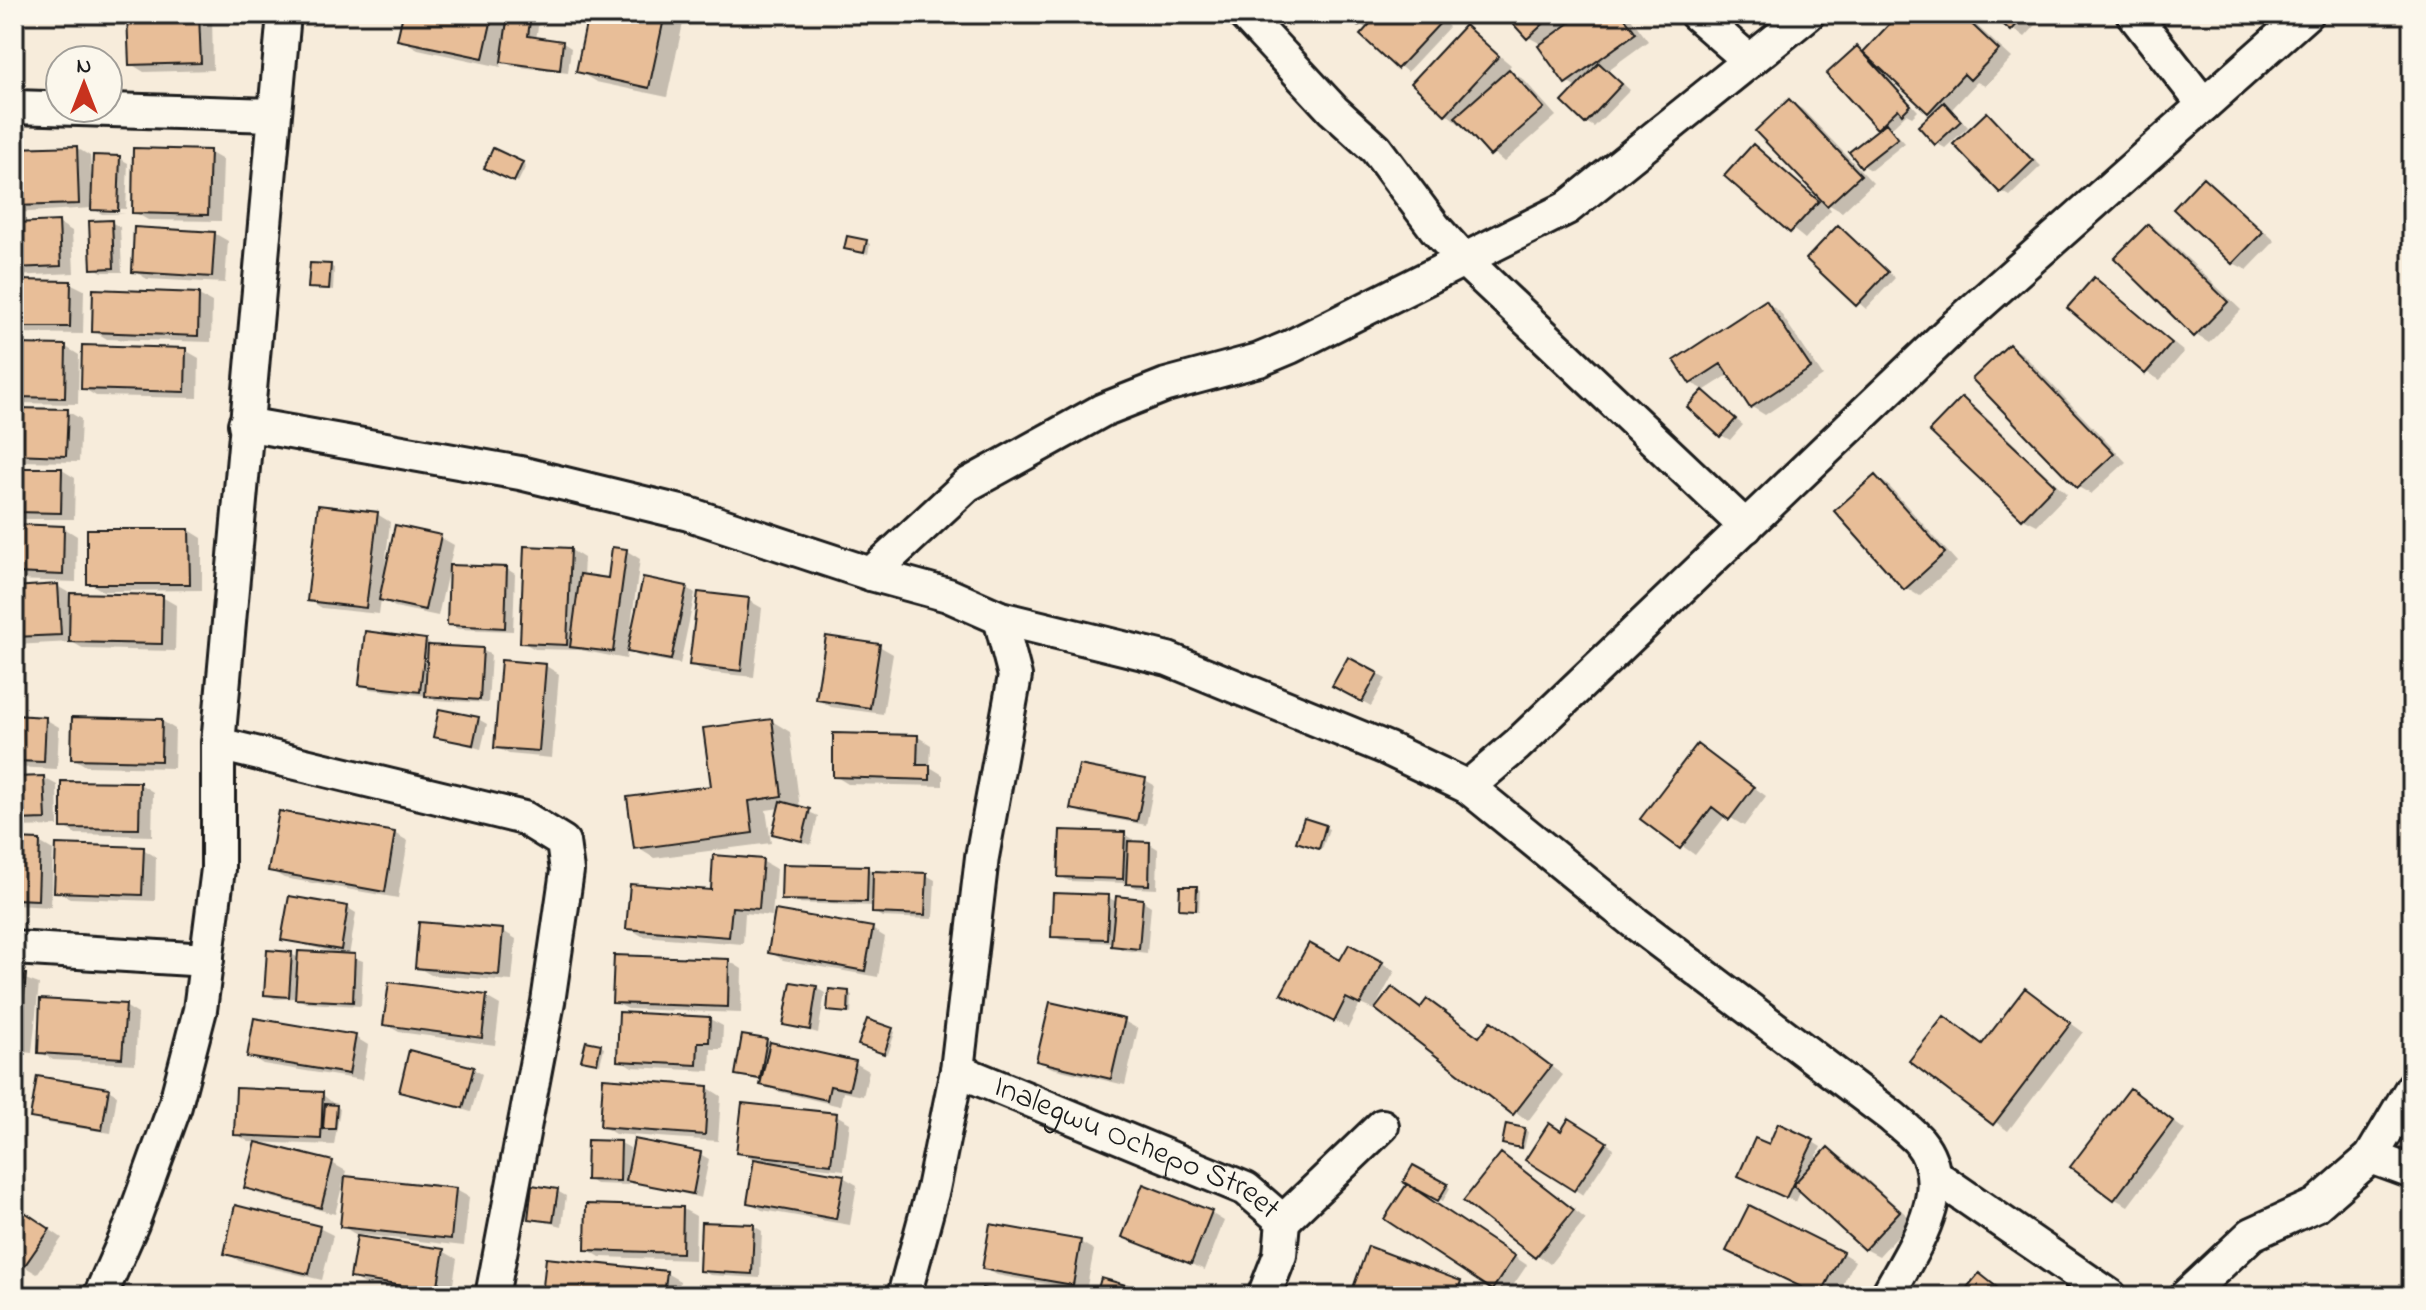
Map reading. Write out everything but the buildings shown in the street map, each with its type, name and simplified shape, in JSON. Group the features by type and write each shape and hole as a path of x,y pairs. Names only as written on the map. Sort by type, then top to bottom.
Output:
{"street":[{"path":"100,1296 132,1224 175,1106 200,1010 218,869 218,744 284,14"},
{"path":"1244,14 1333,110 1376,149 1435,228 1463,259 1746,527"},
{"path":"1696,14 1750,61"},
{"path":"871,574 967,485 1103,410 1166,385 1259,360 1567,208 1808,14"},
{"path":"2133,14 2204,105"},
{"path":"1468,787 1517,745 1951,330 2306,14"},
{"path":"14,107 274,115"},
{"path":"245,424 520,473 674,510 871,574 948,595 1000,618 1168,659 1386,748 1468,787 1634,922 1891,1116 1920,1142 1934,1175 1928,1219 1887,1296"},
{"path":"904,1296 933,1189 957,1070 982,857 1015,676 1000,618"},
{"path":"218,744 524,818 563,842 567,871 548,1002 492,1296"},
{"path":"14,948 207,960"},
{"name":"Inalegwu Ochepo Street","path":"957,1070 1246,1189 1283,1221 1280,1255 1264,1296"},
{"path":"2186,1296 2252,1234 2316,1205 2371,1157 2412,1088"},
{"path":"1283,1221 1382,1126"},
{"path":"2371,1157 2412,1172"},
{"path":"1934,1175 2110,1296"}]}
